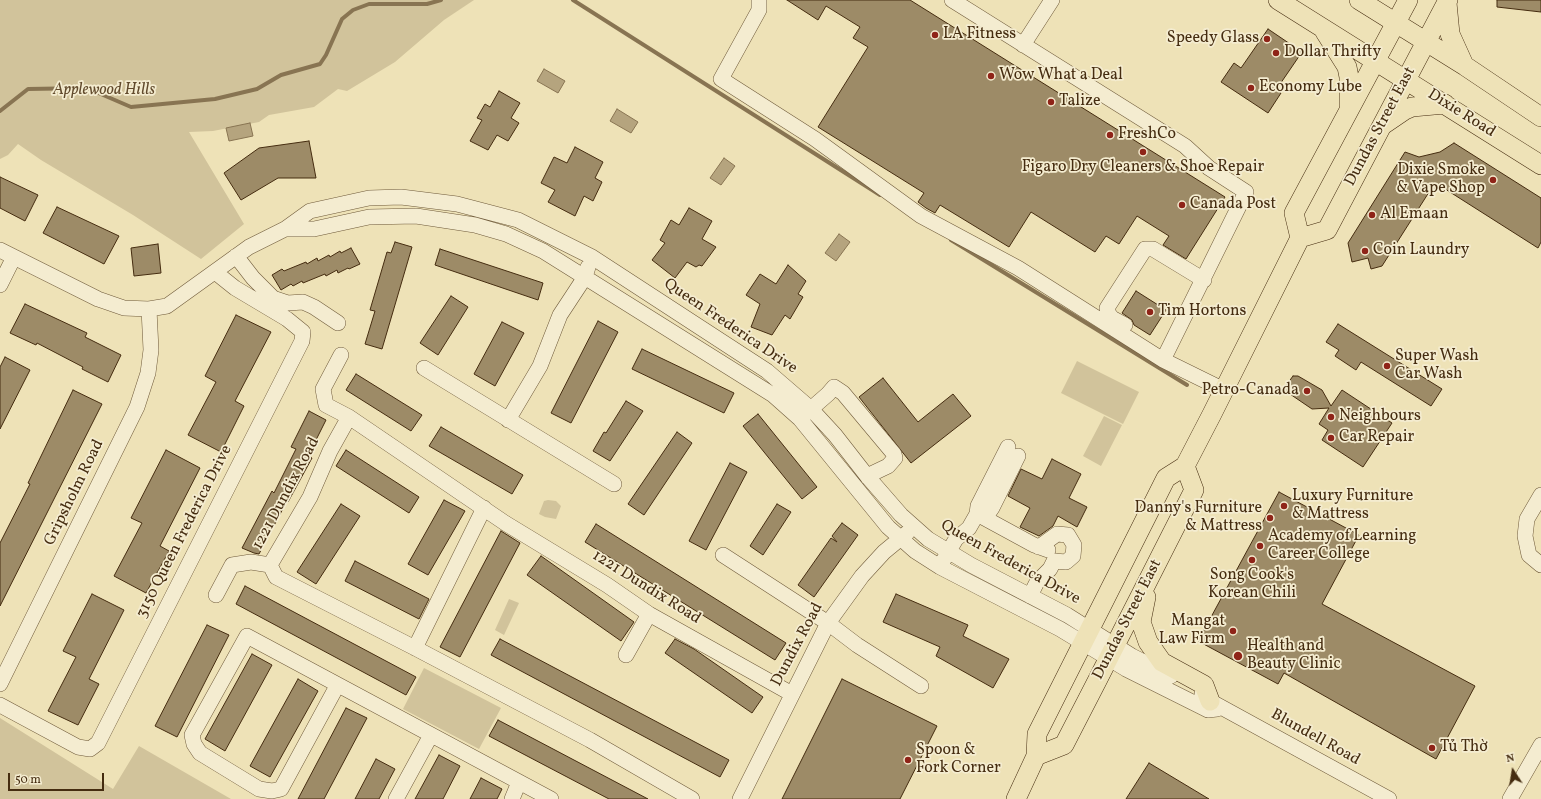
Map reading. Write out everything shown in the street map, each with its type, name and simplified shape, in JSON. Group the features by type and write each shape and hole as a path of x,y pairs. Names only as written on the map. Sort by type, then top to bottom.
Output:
{"main road":[{"name":"Dixie Road","path":"1278,0 1541,164"},
{"path":"1359,0 1465,66 1541,118"},
{"path":"1185,466 1300,238 1294,213 1408,0"},
{"path":"1448,1 1450,34 1465,66"},
{"name":"Dundas Street East","path":"1300,238 1327,230 1380,127 1448,1"},
{"path":"1322,27 1347,67 1349,77 1349,110"},
{"path":"1380,127 1412,107 1445,104"},
{"name":"Dundas Street East","path":"1016,799 1036,756 1037,734 1166,478 1185,466 1194,490 1112,652 1064,745 1036,756"},
{"path":"1155,567 1153,579 1142,612 1142,622 1148,642 1162,662 1204,685 1218,705"}],"street":[{"path":"759,0 759,10 721,79 815,139 921,216 1018,268 1163,360 1224,390"},
{"path":"952,0 1185,146 1208,168 1246,192 1204,280 1163,360"},
{"path":"1023,45 1052,0"},
{"name":"Queen Frederica Drive","path":"0,250 98,299 124,308 148,309 167,306 249,247 285,229 310,211 382,197 424,199 478,208 518,220 592,257 751,360 792,391 805,414 881,518 901,539 940,567 1060,629 1086,636"},
{"name":"Queen Frederica Drive","path":"285,229 314,229 369,217 416,216 475,225 506,234 543,251 805,414 835,435 867,476 913,527 948,552 1067,615 1086,636 1112,652"},
{"path":"1163,360 1157,346 1112,318 1108,313 1107,308 1145,249 1153,249 1204,280"},
{"path":"236,256 253,278 273,298 288,303 303,302 314,307 338,323"},
{"path":"0,285 14,257"},
{"path":"508,420 540,366 560,315 585,277 592,257"},
{"name":"3150 Queen Frederica Drive","path":"0,705 78,747 90,748 98,743 302,341 302,332 297,328 235,288 215,272"},
{"name":"Gripsholm Road","path":"0,684 137,407 148,373 151,350 148,309"},
{"name":"1221 Dundix Road","path":"341,356 324,389 326,405 349,417 505,523 607,585 649,614 792,694"},
{"path":"424,368 614,484"},
{"path":"805,414 834,387 843,393 894,454 894,458 888,466 867,476"},
{"name":"1221 Dundix Road","path":"349,417 330,451 310,496 270,565 276,577 590,740 692,799"},
{"path":"1013,452 978,506 981,516 1039,547 1050,551 1054,561 1050,569 1037,582 1030,596"},
{"path":"1541,495 1527,519 1525,536 1528,555 1541,565"},
{"path":"415,648 484,508"},
{"path":"940,567 956,539 981,516"},
{"name":"Dundix Road","path":"740,799 828,623 862,576 884,552 901,539 913,527"},
{"path":"1039,547 1057,534 1068,535 1074,545 1073,556 1066,562 1054,561"},
{"path":"723,555 828,623 921,686"},
{"path":"216,595 232,565 251,562 270,565"},
{"path":"626,655 649,614"},
{"path":"337,686 281,789 272,791 259,789 200,753 194,744 192,734 247,636 337,686 551,799"},
{"name":"Blundell Road","path":"1112,652 1126,669 1208,710 1218,705 1389,799"},
{"path":"396,799 431,735"},
{"path":"1510,799 1541,745"},
{"path":"512,799 520,782"}],"green space":[{"name":"Applewood Hills","path":"0,0 474,0 444,20 395,62 347,91 338,89 314,107 269,115 259,122 213,131 189,132 244,224 201,259 133,215 41,160 18,144 8,155 0,159"},
{"path":"1077,361 1139,392 1123,424 1061,393"},
{"path":"1104,416 1122,425 1101,466 1083,456"},
{"path":"544,501 556,501 561,506 556,519 539,514"},
{"path":"509,599 519,603 504,635 495,630"},
{"path":"424,668 501,708 479,749 403,709"},
{"path":"0,718 113,789 139,746 231,799 0,799"}],"shaded area":[{"path":"544,69 565,81 558,93 537,81"},
{"path":"617,109 638,122 631,133 610,121"},
{"path":"250,123 253,136 229,141 226,128"},
{"path":"724,158 735,166 721,185 710,178"},
{"path":"839,234 850,242 836,261 825,253"}],"building":[{"path":"787,0 910,0 1225,197 1186,259 1163,245 1169,236 1137,216 1119,244 1106,236 1095,252 1031,212 1009,247 940,205 935,213 926,208 918,202 924,193 818,127 868,47 853,38 860,27 826,6 818,20"},
{"path":"1497,0 1541,0 1541,12 1497,7"},
{"path":"1268,29 1302,52 1276,90 1281,93 1268,113 1221,82 1234,63 1241,68"},
{"path":"499,91 520,103 511,118 519,123 508,141 497,135 488,150 470,141 482,120 477,118 485,104 490,107"},
{"path":"309,141 316,178 278,178 241,200 224,173 259,148"},
{"path":"1454,143 1541,198 1541,242 1538,248 1442,187 1431,189 1382,266 1371,269 1368,258 1352,262 1348,243 1405,152 1419,157 1440,152"},
{"path":"575,147 603,162 595,178 602,182 593,201 584,196 575,216 548,202 555,190 541,183 554,157 567,163"},
{"path":"0,177 38,195 25,221 0,208"},
{"path":"57,207 119,236 104,264 43,233"},
{"path":"689,208 712,221 702,239 716,247 702,266 699,265 696,267 687,262 675,278 652,260 665,243 660,240 671,220 679,225"},
{"path":"395,242 412,247 382,349 365,344 375,311 370,310 387,252 391,253"},
{"path":"158,244 161,273 134,276 131,248"},
{"path":"351,248 360,264 338,273 337,270 326,276 325,274 303,283 302,281 293,286 291,284 281,290 272,275 282,269 284,271 306,262 307,264 317,258 318,261 329,255 330,257 340,251 341,253"},
{"path":"440,249 543,283 538,300 435,265"},
{"path":"788,265 806,281 798,294 803,297 790,319 785,315 772,335 751,327 760,304 746,295 760,274 776,284"},
{"path":"1136,291 1166,310 1150,335 1134,325 1132,320 1122,313"},
{"path":"451,296 468,307 438,355 420,343"},
{"path":"25,304 87,333 85,337 121,355 108,382 37,343 36,345 10,333"},
{"path":"236,315 271,332 235,401 244,406 221,452 188,435 216,382 205,376"},
{"path":"598,321 618,332 571,423 551,413"},
{"path":"502,322 524,333 495,386 474,374"},
{"name":"Super Wash Car Wash","path":"1338,324 1442,389 1431,406 1361,362 1356,370 1335,356 1339,350 1326,342"},
{"path":"642,349 734,393 724,413 632,369"},
{"path":"5,357 30,370 0,429 0,367"},
{"path":"356,374 422,415 411,431 346,390"},
{"path":"1293,376 1298,376 1322,390 1331,406 1342,390 1392,423 1363,467 1322,440 1328,430 1319,424 1329,408 1312,409 1287,392 1285,387"},
{"path":"883,378 918,422 953,394 971,416 911,463 859,397"},
{"path":"73,390 102,404 0,606 0,543 30,484 28,483"},
{"path":"626,401 643,411 610,461 593,451 604,432 606,433"},
{"path":"309,411 326,420 308,456 312,458 259,554 242,548 272,491 274,493 296,449 291,447"},
{"path":"758,414 817,487 802,499 743,426"},
{"path":"441,427 523,475 512,494 429,446"},
{"path":"677,432 692,443 644,515 628,504"},
{"path":"166,450 200,468 160,546 169,551 146,593 114,576 142,523 131,518"},
{"path":"346,450 419,497 409,513 336,466"},
{"path":"1052,459 1081,474 1069,498 1087,507 1077,527 1058,516 1053,526 1039,536 1020,527 1030,508 1008,496 1021,469 1042,479"},
{"path":"730,463 747,472 706,550 689,541"},
{"path":"1279,492 1359,535 1322,604 1475,686 1436,759 1284,673 1278,684 1198,641"},
{"path":"444,500 465,511 428,575 408,564"},
{"path":"341,504 360,516 316,584 297,572"},
{"path":"777,504 791,512 763,555 750,546"},
{"path":"842,523 858,535 814,597 798,585 831,538 837,542 832,536"},
{"path":"596,524 786,643 775,660 585,542"},
{"path":"501,531 520,543 460,657 440,647"},
{"path":"541,556 634,622 621,641 527,575"},
{"path":"355,561 429,599 419,619 345,581"},
{"path":"245,586 416,677 406,695 236,604"},
{"path":"92,594 124,610 89,679 99,684 78,725 48,711 76,657 63,651"},
{"path":"896,594 968,625 963,636 1009,659 993,688 936,656 940,647 883,622"},
{"path":"207,625 229,635 177,737 155,726"},
{"path":"500,639 729,760 720,777 491,655"},
{"path":"675,639 694,649 763,697 752,713 665,653"},
{"path":"252,654 272,665 225,751 205,739"},
{"path":"298,679 318,691 270,777 250,766"},
{"path":"842,679 937,726 900,799 782,799"},
{"path":"346,708 367,718 324,799 298,799"},
{"path":"498,720 648,799 609,799 489,736"},
{"path":"439,755 460,766 443,799 415,799"},
{"path":"376,759 395,769 379,799 355,799"},
{"path":"1149,763 1209,799 1126,799"},
{"path":"481,778 502,789 497,799 470,799"}],"waterway":[{"path":"0,111 28,89 87,88 131,107 215,99 257,89 281,75 320,64 326,55 342,19 353,10 369,4 427,4 441,0"},
{"path":"573,0 880,195"},
{"path":"951,240 1187,385"}],"place":[{"name":"LA Fitness","path":"935,35"},
{"name":"Speedy Glass","path":"1267,39"},
{"name":"Dollar Thrifty","path":"1276,53"},
{"name":"Wow What a Deal","path":"991,76"},
{"name":"Economy Lube","path":"1251,88"},
{"name":"Talize","path":"1051,102"},
{"name":"FreshCo","path":"1110,135"},
{"name":"Figaro Dry Cleaners & Shoe Repair","path":"1143,152"},
{"name":"Dixie Smoke & Vape Shop","path":"1493,180"},
{"name":"Canada Post","path":"1182,205"},
{"name":"Al Emaan","path":"1372,215"},
{"name":"Coin Laundry","path":"1365,251"},
{"name":"Tim Hortons","path":"1150,312"},
{"name":"Super Wash Car Wash","path":"1387,366"},
{"name":"Petro-Canada","path":"1307,391"},
{"name":"Neighbours","path":"1331,417"},
{"name":"Car Repair","path":"1331,438"},
{"name":"Luxury Furniture & Mattress","path":"1284,506"},
{"name":"Danny's Furniture & Mattress","path":"1270,518"},
{"name":"Academy of Learning Career College","path":"1260,546"},
{"name":"Song Cook's Korean Chili","path":"1252,560"},
{"name":"Mangat Law Firm","path":"1233,631"},
{"name":"Health and Beauty Clinic","path":"1238,656"},
{"name":"Tủ Thờ","path":"1432,748"},
{"name":"Spoon & Fork Corner","path":"908,760"}]}
